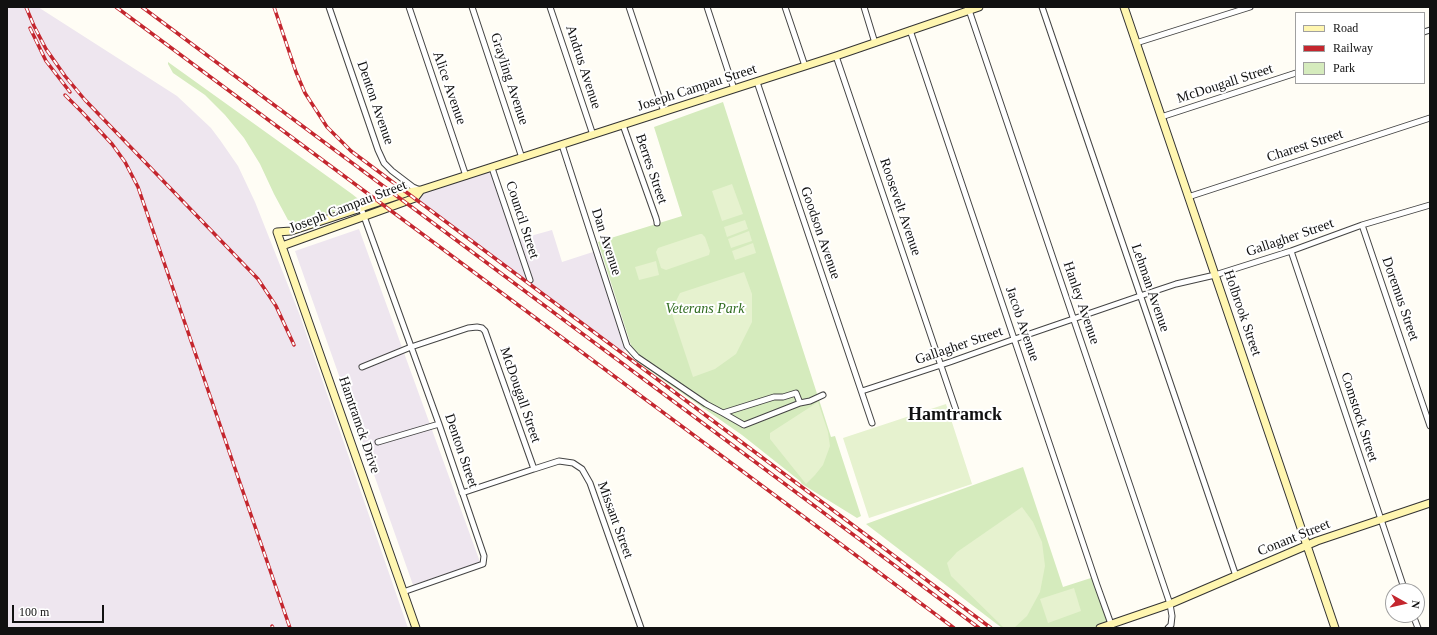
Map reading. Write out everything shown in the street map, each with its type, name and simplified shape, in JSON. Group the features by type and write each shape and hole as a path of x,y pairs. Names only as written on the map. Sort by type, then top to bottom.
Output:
{"street":[{"name":"Denton Avenue","path":"330,7 378,150 384,163 413,187 421,190"},
{"name":"Alice Avenue","path":"409,7 466,176"},
{"name":"Grayling Avenue","path":"472,7 522,158"},
{"name":"Andrus Avenue","path":"550,7 593,135"},
{"path":"629,7 664,112"},
{"path":"707,7 734,89"},
{"path":"785,7 805,66"},
{"path":"864,7 876,43"},
{"name":"Joseph Campau Street","path":"277,232 291,231 409,192 421,190 492,168 876,43 979,7"},
{"name":"Lehman Avenue","path":"1042,7 1236,576"},
{"name":"Holbrook Street","path":"1124,7 1335,628"},
{"path":"1136,43 1250,7"},
{"name":"Hanley Avenue","path":"970,10 1170,604"},
{"name":"Jacob Avenue","path":"910,30 1111,624"},
{"name":"Roosevelt Avenue","path":"836,56 956,410"},
{"name":"McDougall Street","path":"1161,117 1295,73"},
{"name":"Goodson Avenue","path":"757,82 872,424"},
{"name":"Charest Street","path":"1188,197 1430,118"},
{"name":"Berres Street","path":"623,125 657,222"},
{"name":"Dan Avenue","path":"562,145 627,346 637,357 706,404 723,413"},
{"name":"Council Street","path":"492,168 530,280"},
{"name":"Joseph Campau Street","path":"282,246 415,198 421,190"},
{"name":"Gallagher Street","path":"862,391 1176,284 1215,275 1291,251 1362,225 1430,205"},
{"path":"361,208 411,347 362,367"},
{"name":"Doremus Street","path":"1362,225 1430,426"},
{"name":"Hamtramck Drive","path":"277,232 416,628"},
{"name":"Comstock Street","path":"1291,251 1402,583"},
{"name":"McDougall Street","path":"411,347 468,328 482,328 485,331 534,469"},
{"name":"Denton Street","path":"403,592 483,564 484,556 411,347"},
{"path":"723,413 774,396 783,398 796,393 800,403"},
{"path":"723,413 744,425 823,395"},
{"path":"378,442 439,424"},
{"name":"Missant Street","path":"534,469 559,461 573,463 582,469 590,483 641,628"},
{"path":"462,493 534,469"},
{"name":"Conant Street","path":"1100,628 1170,604 1306,545 1430,503"},
{"path":"1168,628 1171,625 1172,616 1170,604"}],"shaded area":[{"path":"7,7 38,7 177,96 211,128 238,166 255,202 299,313 408,628 7,628"},
{"path":"492,168 516,240 552,230 562,262 596,251 627,346 622,354 407,194"},
{"path":"359,229 480,562 413,585 295,251"}],"green space":[{"path":"168,62 352,194 357,198 360,204 295,223 288,220 260,164 244,138 225,115 205,95 173,73"},
{"name":"Veterans Park","path":"723,102 831,437 835,436 861,516 857,518 802,484 742,435 636,361 598,242 682,216 654,127"},
{"path":"732,184 743,214 722,221 712,191"},
{"path":"745,220 748,229 727,237 724,227"},
{"path":"749,231 752,241 731,248 728,239"},
{"path":"700,234 705,237 710,251 709,255 666,270 661,268 656,252 658,248"},
{"path":"753,243 756,253 735,260 732,251"},
{"path":"656,261 659,275 639,280 635,267"},
{"path":"744,272 752,294 752,322 736,354 715,369 693,377 671,311 680,293"},
{"path":"818,402 828,432 830,446 823,465 806,484 770,439 770,433"},
{"path":"946,404 972,484 869,518 843,438"},
{"path":"1023,467 1063,587 1094,577 1111,624 1100,628 1002,628 866,524"},
{"path":"1022,507 1033,522 1042,542 1045,566 1040,592 1027,616 1014,628 1004,628 951,576 947,563 957,552"},
{"path":"1074,588 1081,611 1048,623 1040,599"}],"railway":[{"path":"26,7 46,49 65,76 85,100 258,279 276,306 294,345"},
{"path":"116,7 954,628"},
{"path":"142,7 979,628"},
{"path":"274,7 296,72 305,93 327,127 351,151 991,628"},
{"path":"30,28 46,61 70,92"},
{"path":"65,95 112,144 125,162 138,187 290,628"}],"district":[{"name":"Hamtramck","path":"955,415"}]}
